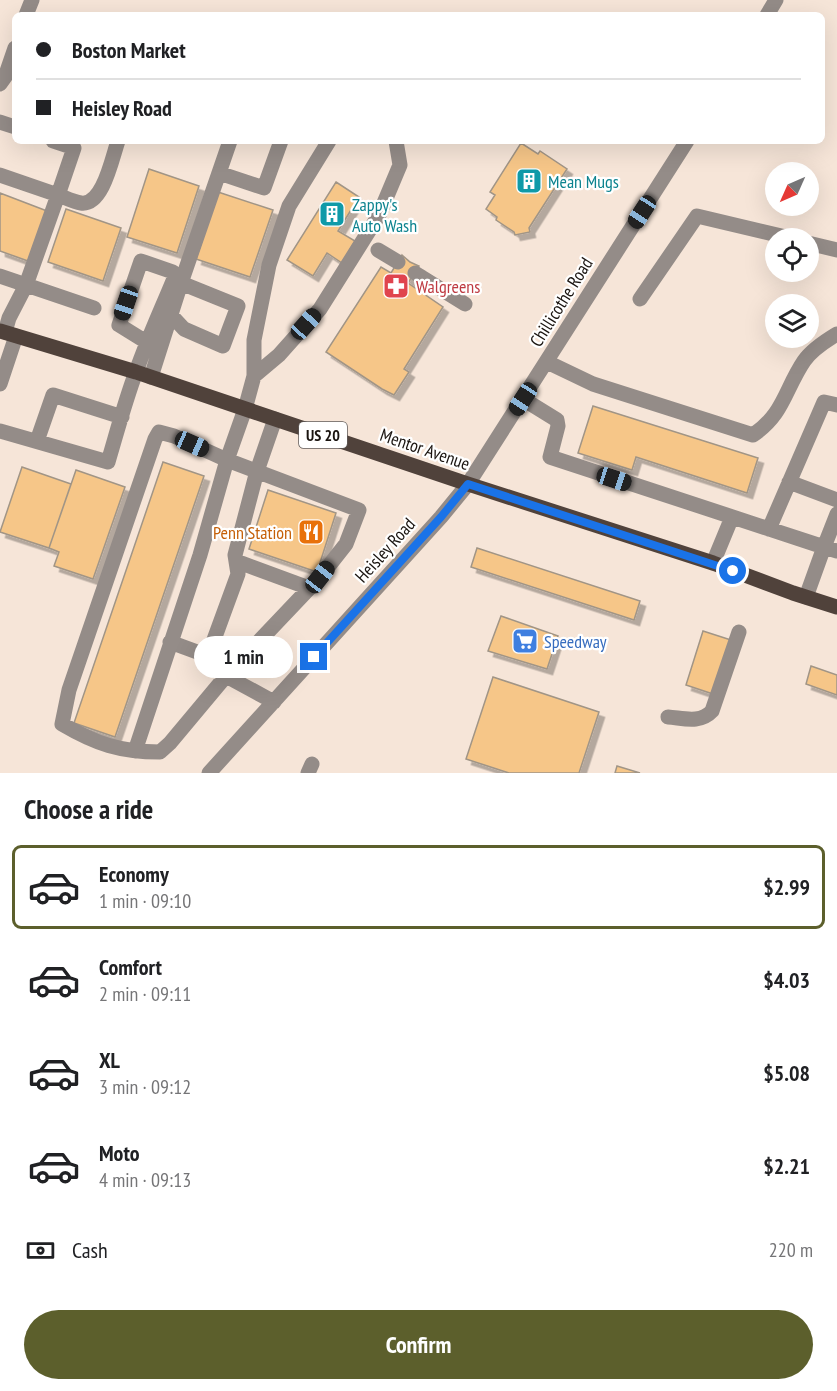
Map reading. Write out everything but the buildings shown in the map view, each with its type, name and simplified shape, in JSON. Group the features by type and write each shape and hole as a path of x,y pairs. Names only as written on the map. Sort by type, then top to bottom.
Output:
{"main road":[{"name":"Mentor Avenue","path":"7,333 136,372 468,484 713,563 837,607"}],"street":[{"path":"0,84 12,57"},
{"path":"0,384 9,318 26,285 74,148 62,144"},
{"path":"0,175 83,204 93,201 100,195 117,144"},
{"path":"151,377 229,144"},
{"path":"219,172 264,188 280,144"},
{"path":"135,751 200,555 227,460 245,409 254,376 254,340 269,265 289,206 327,144"},
{"path":"254,376 279,354 320,309 379,215 400,165 396,144"},
{"name":"Chillicothe Road","path":"468,484 685,144"},
{"path":"640,299 697,216 765,232"},
{"path":"819,246 837,250"},
{"path":"378,250 398,262"},
{"path":"0,431 108,462 136,372 176,276 173,272 141,261 119,325 148,342"},
{"path":"415,273 465,304"},
{"path":"0,276 94,308"},
{"path":"171,315 184,329 223,346 238,306 182,283"},
{"path":"547,362 592,384 753,435 763,429 778,412 805,359 837,334"},
{"path":"37,441 53,395 122,417"},
{"path":"523,399 557,420 558,426 550,457 831,549"},
{"path":"770,529 824,402 837,405"},
{"path":"208,657 238,574 236,555 257,471 275,419"},
{"path":"159,432 174,436 257,471 359,510 346,544 160,752 117,749 82,736 62,724 69,690 159,432"},
{"path":"789,482 837,500"},
{"name":"Heisley Road","path":"209,773 441,517 468,484"},
{"path":"806,597 831,549 837,514"},
{"path":"713,563 732,517"},
{"path":"236,561 309,588"},
{"path":"668,717 690,720 707,716 712,711 739,632"},
{"path":"170,642 208,657 215,670 274,702"}],"place":[{"name":"Mean Mugs","path":"529,181"},
{"name":"Zappy's Auto Wash","path":"332,214"},
{"name":"Walgreens","path":"396,286"},
{"name":"Penn Station","path":"311,532"},
{"name":"Speedway","path":"525,641"}],"route":[{"path":"314,657 468,484 733,571"}]}
